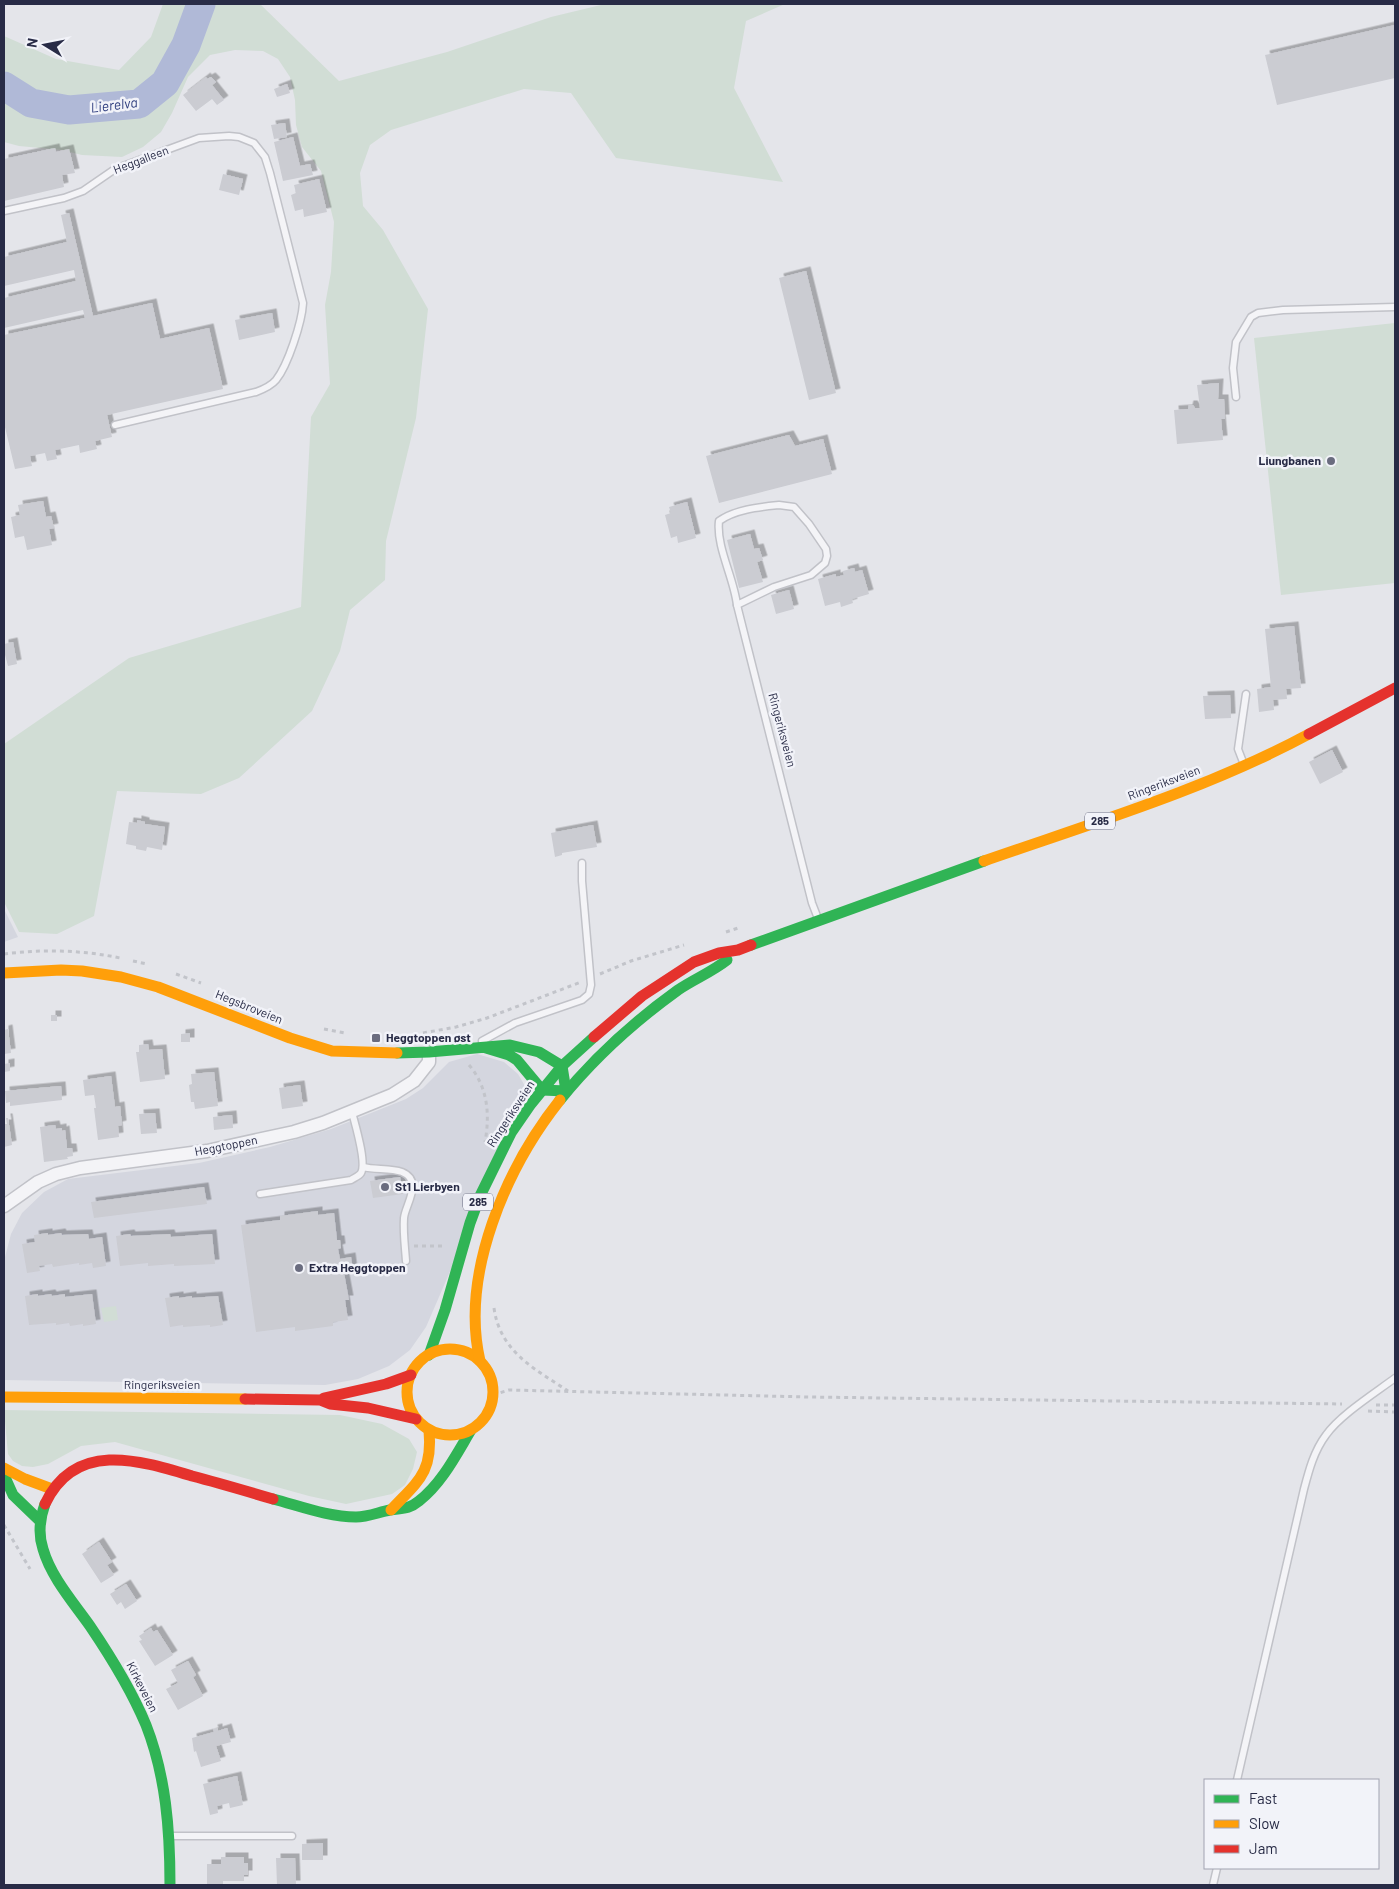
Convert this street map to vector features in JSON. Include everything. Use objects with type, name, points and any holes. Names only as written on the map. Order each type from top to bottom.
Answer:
[{"type":"main road","name":"Ringeriksveien","points":[[429,1355],[445,1310],[462,1247],[480,1196],[511,1133],[562,1066],[606,1025],[642,996],[694,962],[719,953],[738,950],[819,919],[1149,803],[1245,765],[1300,739],[1395,688]]},
{"type":"main road","name":"Ringeriksveien","points":[[480,1361],[474,1336],[473,1313],[476,1282],[491,1223],[502,1193],[523,1152],[548,1113],[596,1060],[653,1010],[704,974],[723,964],[738,950]]},
{"type":"main road","name":"Hegsbroveien","points":[[4,974],[61,970],[114,976],[158,987],[290,1038],[332,1051],[365,1053],[429,1052],[510,1045],[539,1052],[562,1066]]},
{"type":"main road","name":"Hegsbroveien","points":[[486,1048],[512,1058],[524,1067],[542,1090]]},
{"type":"main road","points":[[542,1090],[566,1091],[562,1066]]},
{"type":"main road","points":[[429,1355],[444,1350],[455,1350],[471,1354],[480,1361]]},
{"type":"main road","name":"285","points":[[429,1355],[416,1365],[407,1389],[408,1400],[416,1419],[429,1430],[439,1434],[461,1434],[471,1430]]},
{"type":"main road","name":"285","points":[[480,1361],[493,1384],[493,1395]]},
{"type":"main road","name":"Ringeriksveien","points":[[320,1400],[328,1396],[386,1384],[411,1375]]},
{"type":"main road","points":[[471,1430],[487,1416],[492,1406],[493,1395]]},
{"type":"main road","name":"Ringeriksveien","points":[[4,1397],[320,1400],[330,1404],[368,1408],[416,1419]]},
{"type":"main road","points":[[391,1510],[420,1480],[426,1471],[430,1459],[431,1443],[429,1430]]},
{"type":"main road","name":"Kirkeveien","points":[[170,1885],[170,1836],[167,1806],[160,1771],[147,1727],[122,1676],[49,1565],[42,1546],[40,1521],[52,1489],[62,1478],[79,1466],[96,1460],[115,1458],[159,1466],[337,1516],[365,1517],[391,1510],[403,1510],[418,1502],[434,1488],[471,1430]]},
{"type":"main road","points":[[4,1468],[25,1479],[52,1489]]},
{"type":"main road","points":[[4,1475],[13,1503],[40,1521]]},
{"type":"street","name":"Heggtoppen","points":[[4,1206],[38,1182],[56,1174],[80,1168],[207,1152],[294,1132],[352,1112],[378,1102],[408,1086],[429,1062],[429,1052]]},
{"type":"lane","name":"Heggalleen","points":[[4,211],[74,195],[115,169],[199,138],[239,136],[254,143],[265,157],[303,303],[303,314],[298,330],[281,372],[267,388],[256,392],[115,426]]},
{"type":"lane","points":[[1236,398],[1233,368],[1236,342],[1251,317],[1258,313],[1283,310],[1395,307]]},
{"type":"lane","name":"Ringeriksveien","points":[[737,604],[774,587],[811,575],[825,563],[827,556],[823,543],[794,507],[779,505],[764,507],[726,516],[719,521],[720,536],[735,590],[737,604],[750,662],[812,903],[819,919]]},
{"type":"lane","points":[[1245,765],[1238,749],[1246,694]]},
{"type":"lane","points":[[473,1047],[516,1024],[582,1000],[589,994],[591,985],[582,863]]},
{"type":"lane","points":[[260,1194],[351,1180],[360,1174],[363,1167],[352,1112]]},
{"type":"lane","points":[[363,1167],[403,1173],[408,1177],[412,1185],[413,1196],[404,1216],[406,1261]]},
{"type":"lane","points":[[1237,1779],[1304,1489],[1313,1458],[1326,1434],[1352,1410],[1395,1378]]},
{"type":"lane","points":[[170,1836],[244,1834],[292,1836]]},
{"type":"lane","points":[[1213,1885],[1217,1869]]},
{"type":"path","points":[[718,935],[746,925]]},
{"type":"path","points":[[430,1033],[487,1018],[631,961],[692,943]]},
{"type":"path","points":[[464,1061],[479,1079],[487,1104],[488,1123],[482,1151]]},
{"type":"path","points":[[405,1246],[443,1246],[449,1241],[462,1247]]},
{"type":"path","points":[[493,1300],[495,1315],[509,1347],[520,1358],[569,1392]]},
{"type":"path","points":[[493,1395],[509,1390],[1334,1404]]},
{"type":"path","points":[[4,1525],[34,1574]]},
{"type":"shaded area","points":[[163,4],[260,4],[339,81],[447,52],[551,17],[605,4],[785,4],[746,21],[734,88],[783,182],[616,158],[571,93],[524,89],[391,130],[370,145],[360,173],[363,206],[383,230],[428,309],[416,418],[386,541],[385,580],[350,610],[340,651],[312,711],[239,778],[201,794],[117,791],[94,916],[57,934],[19,932],[4,902],[4,744],[129,658],[301,607],[311,417],[330,384],[325,305],[331,272],[334,222],[321,171],[302,147],[296,125],[295,100],[290,77],[278,59],[263,51],[235,50],[210,55],[188,77],[172,113],[161,132],[143,147],[122,157],[82,155],[62,150],[19,146],[4,142],[4,36],[56,59],[119,70],[151,37]]},
{"type":"shaded area","name":"Liungbanen","points":[[1395,323],[1395,583],[1281,595],[1254,338]]},
{"type":"shaded area","points":[[4,909],[18,937],[4,942]]},
{"type":"shaded area","points":[[477,1054],[504,1062],[518,1074],[525,1086],[522,1105],[426,1327],[410,1350],[389,1366],[358,1379],[325,1385],[4,1380],[4,1261],[11,1234],[22,1213],[44,1192],[68,1179],[199,1163],[270,1147],[331,1129],[406,1099],[423,1088],[449,1062]]},
{"type":"shaded area","points":[[116,1306],[118,1320],[104,1322],[101,1308]]},
{"type":"shaded area","points":[[4,1410],[340,1415],[382,1424],[409,1439],[417,1452],[413,1469],[405,1485],[392,1494],[346,1504],[309,1496],[115,1442],[81,1446],[48,1464],[33,1467],[22,1466],[13,1461],[8,1454]]},
{"type":"building","points":[[1395,25],[1395,78],[1277,105],[1265,55]]},
{"type":"building","points":[[206,77],[207,79],[211,77],[216,82],[212,85],[224,100],[217,105],[212,99],[196,111],[183,95]]},
{"type":"building","points":[[287,84],[290,93],[277,97],[274,89]]},
{"type":"building","points":[[285,123],[287,137],[274,139],[271,125]]},
{"type":"building","points":[[293,137],[300,166],[310,164],[313,175],[283,181],[274,142]]},
{"type":"building","points":[[55,148],[56,152],[69,149],[75,173],[62,175],[64,187],[4,201],[4,159]]},
{"type":"building","points":[[223,174],[243,179],[239,195],[219,190]]},
{"type":"building","points":[[319,179],[327,212],[304,217],[303,209],[295,211],[291,195],[296,193],[294,185]]},
{"type":"building","points":[[69,213],[93,316],[152,303],[160,339],[209,328],[223,389],[107,415],[112,437],[95,441],[97,449],[80,453],[79,445],[55,450],[57,459],[47,461],[45,453],[30,456],[32,466],[15,469],[4,423],[4,335],[85,318],[83,310],[4,328],[4,298],[76,281],[74,270],[4,286],[4,257],[67,242],[61,215]]},
{"type":"building","points":[[806,271],[836,393],[809,400],[779,278]]},
{"type":"building","points":[[272,313],[275,332],[239,340],[235,320]]},
{"type":"building","points":[[1219,383],[1218,399],[1224,399],[1225,419],[1221,419],[1223,440],[1177,444],[1174,410],[1188,409],[1189,405],[1200,408],[1197,385]]},
{"type":"building","points":[[789,435],[795,446],[823,439],[832,474],[719,503],[706,456]]},
{"type":"building","points":[[43,501],[46,517],[51,516],[54,528],[49,529],[52,545],[27,550],[24,536],[15,538],[11,517],[20,515],[18,505]]},
{"type":"building","points":[[687,502],[696,538],[678,543],[677,536],[671,538],[665,515],[671,513],[669,507]]},
{"type":"building","points":[[750,534],[754,549],[759,548],[763,560],[757,562],[763,582],[739,588],[727,540]]},
{"type":"building","points":[[854,568],[855,572],[862,570],[869,594],[852,599],[853,603],[841,607],[840,602],[825,606],[818,579],[836,574],[836,577],[844,575],[843,571]]},
{"type":"building","points":[[789,590],[794,609],[776,614],[771,595]]},
{"type":"building","points":[[1294,626],[1301,688],[1286,689],[1287,699],[1273,700],[1274,710],[1259,712],[1257,689],[1271,687],[1265,629]]},
{"type":"building","points":[[13,642],[17,664],[8,666],[4,644]]},
{"type":"building","points":[[1230,695],[1231,718],[1205,719],[1203,696]]},
{"type":"building","points":[[1332,750],[1343,772],[1320,784],[1309,762]]},
{"type":"building","points":[[137,820],[145,822],[145,824],[165,827],[162,850],[147,847],[146,851],[126,844],[129,822],[137,823]]},
{"type":"building","points":[[593,825],[597,847],[562,853],[562,855],[555,857],[551,833]]},
{"type":"building","points":[[51,1015],[57,1015],[57,1021],[51,1021]]},
{"type":"building","points":[[8,1029],[11,1053],[4,1054],[4,1030]]},
{"type":"building","points":[[190,1033],[190,1042],[181,1042],[181,1034]]},
{"type":"building","points":[[148,1044],[149,1050],[162,1049],[165,1079],[140,1082],[136,1052],[139,1052],[139,1045]]},
{"type":"building","points":[[10,1063],[10,1071],[4,1072],[4,1064]]},
{"type":"building","points":[[214,1072],[218,1106],[195,1109],[194,1102],[191,1102],[189,1085],[192,1084],[191,1074]]},
{"type":"building","points":[[111,1076],[115,1107],[120,1106],[122,1125],[118,1126],[119,1137],[98,1140],[94,1095],[85,1096],[83,1080]]},
{"type":"building","points":[[300,1085],[303,1106],[282,1109],[279,1088]]},
{"type":"building","points":[[61,1086],[62,1100],[10,1106],[10,1102],[6,1103],[5,1091]]},
{"type":"building","points":[[155,1113],[157,1133],[141,1134],[139,1114]]},
{"type":"building","points":[[232,1115],[233,1128],[214,1130],[213,1117]]},
{"type":"building","points":[[6,1118],[8,1118],[12,1145],[4,1147],[4,1124],[7,1124]]},
{"type":"building","points":[[55,1125],[56,1129],[62,1128],[62,1131],[65,1130],[67,1148],[72,1148],[73,1156],[67,1157],[68,1159],[44,1162],[40,1127]]},
{"type":"building","points":[[400,1177],[403,1194],[373,1198],[370,1181]]},
{"type":"building","points":[[204,1187],[207,1204],[94,1218],[91,1202]]},
{"type":"building","points":[[318,1211],[318,1215],[334,1213],[337,1240],[340,1240],[341,1248],[338,1249],[340,1259],[351,1257],[353,1272],[344,1273],[349,1300],[345,1300],[348,1320],[333,1322],[333,1326],[295,1331],[295,1327],[256,1332],[241,1225],[280,1220],[280,1216]]},
{"type":"building","points":[[48,1233],[48,1235],[61,1233],[62,1235],[88,1234],[89,1239],[102,1237],[106,1266],[93,1268],[92,1263],[79,1265],[79,1263],[53,1267],[52,1264],[39,1266],[40,1271],[27,1273],[22,1244],[35,1242],[34,1235]]},
{"type":"building","points":[[130,1234],[131,1236],[170,1234],[171,1237],[212,1234],[215,1264],[148,1266],[148,1263],[120,1266],[116,1236]]},
{"type":"building","points":[[38,1294],[38,1296],[51,1294],[52,1296],[65,1294],[65,1297],[92,1294],[96,1324],[83,1326],[83,1324],[70,1326],[69,1323],[29,1325],[25,1296]]},
{"type":"building","points":[[179,1296],[179,1298],[192,1296],[192,1298],[218,1296],[223,1325],[183,1327],[183,1325],[170,1327],[165,1298]]},
{"type":"building","points":[[99,1542],[112,1562],[107,1565],[114,1575],[101,1583],[82,1554]]},
{"type":"building","points":[[126,1584],[137,1601],[125,1609],[121,1602],[117,1605],[110,1594]]},
{"type":"building","points":[[151,1628],[153,1632],[157,1630],[173,1655],[155,1666],[139,1641],[142,1640],[139,1636]]},
{"type":"building","points":[[188,1661],[196,1675],[193,1677],[203,1696],[178,1710],[166,1689],[178,1683],[171,1670]]},
{"type":"building","points":[[218,1728],[218,1731],[227,1728],[231,1742],[216,1746],[221,1761],[201,1767],[196,1751],[194,1752],[192,1738],[214,1732],[213,1729]]},
{"type":"building","points":[[237,1776],[243,1805],[230,1808],[229,1803],[217,1806],[218,1813],[210,1815],[203,1784]]},
{"type":"building","points":[[323,1843],[323,1860],[302,1860],[302,1844]]},
{"type":"building","points":[[221,1857],[244,1857],[244,1863],[248,1863],[248,1875],[244,1875],[244,1881],[223,1881],[223,1885],[207,1885],[207,1864],[221,1864]]},
{"type":"building","points":[[276,1858],[295,1858],[296,1885],[277,1885]]},
{"type":"waterway","name":"Lierelva","points":[[4,86],[31,103],[69,110],[139,104],[165,83],[186,45],[201,4]]},
{"type":"traffic: fast","points":[[751,945],[984,861]]},
{"type":"traffic: fast","points":[[560,1100],[600,1055],[646,1014],[678,990],[727,960]]},
{"type":"traffic: fast","points":[[429,1355],[445,1310],[470,1223],[480,1196],[511,1133],[531,1104],[562,1066],[594,1037]]},
{"type":"traffic: fast","points":[[397,1053],[510,1045],[539,1052],[562,1066],[566,1091],[542,1090],[517,1060],[509,1055],[486,1048]]},
{"type":"traffic: fast","points":[[273,1499],[346,1517],[365,1516],[408,1507],[419,1501],[435,1486],[471,1430]]},
{"type":"traffic: fast","points":[[4,1475],[13,1495],[40,1521]]},
{"type":"traffic: fast","points":[[45,1504],[41,1520],[41,1543],[51,1569],[106,1649],[134,1699],[153,1744],[166,1804],[170,1885]]},
{"type":"traffic: slow","points":[[984,861],[1108,819],[1231,772],[1309,734]]},
{"type":"traffic: slow","points":[[4,973],[61,970],[121,977],[158,987],[290,1038],[332,1051],[397,1053]]},
{"type":"traffic: slow","points":[[480,1361],[475,1328],[476,1293],[482,1258],[492,1223],[522,1157],[540,1127],[560,1100]]},
{"type":"traffic: slow","points":[[450,1349],[466,1352],[474,1356],[486,1368],[490,1376],[493,1392],[490,1408],[486,1416],[474,1428],[466,1432],[450,1435],[434,1432],[426,1428],[414,1416],[410,1408],[407,1392],[410,1376],[414,1368],[426,1356],[434,1352],[450,1349]]},
{"type":"traffic: slow","points":[[4,1397],[245,1399]]},
{"type":"traffic: slow","points":[[391,1510],[416,1483],[426,1467],[430,1445],[429,1430]]},
{"type":"traffic: slow","points":[[4,1468],[25,1479],[52,1489]]},
{"type":"traffic: jam","points":[[1309,734],[1395,688]]},
{"type":"traffic: jam","points":[[594,1037],[642,996],[694,962],[751,945]]},
{"type":"traffic: jam","points":[[324,1398],[386,1384],[411,1375]]},
{"type":"traffic: jam","points":[[245,1399],[320,1400],[330,1404],[368,1408],[416,1419]]},
{"type":"traffic: jam","points":[[45,1504],[58,1484],[73,1470],[91,1463],[110,1460],[151,1465],[273,1499]]},
{"type":"place","name":"Liungbanen","points":[[1331,461]]},
{"type":"place","name":"Heggtoppen øst","points":[[376,1038]]},
{"type":"place","name":"St1 Lierbyen","points":[[385,1187]]},
{"type":"place","name":"Extra Heggtoppen","points":[[299,1268]]}]
